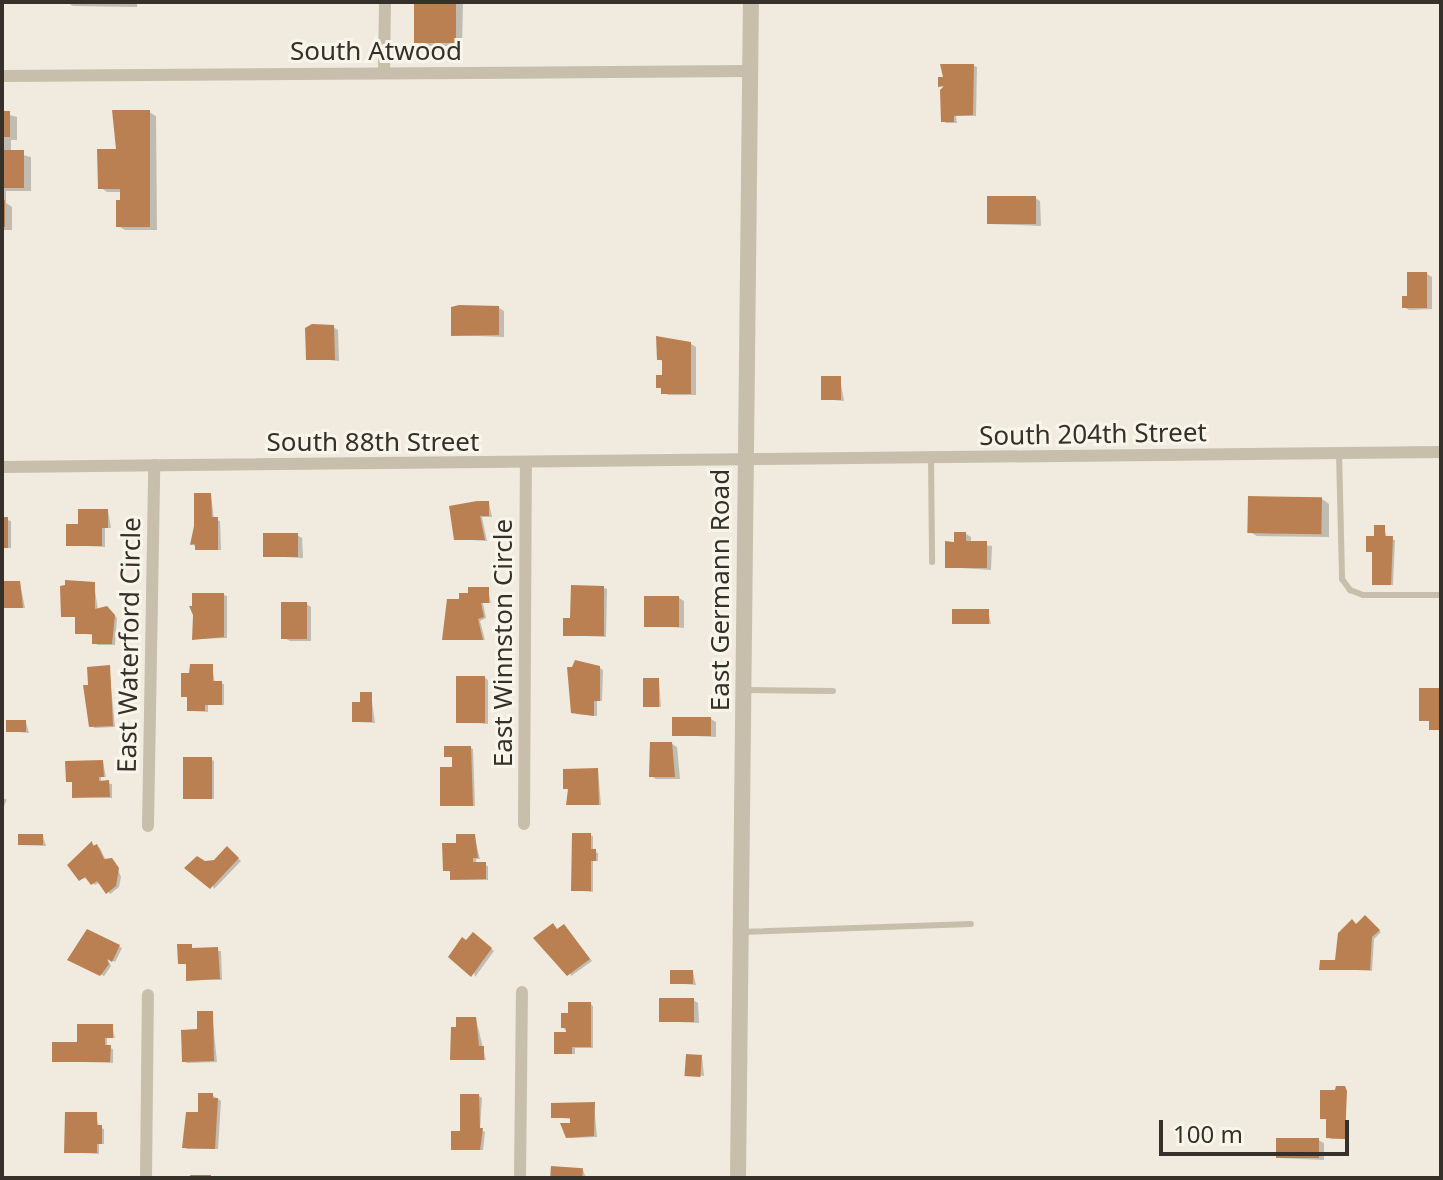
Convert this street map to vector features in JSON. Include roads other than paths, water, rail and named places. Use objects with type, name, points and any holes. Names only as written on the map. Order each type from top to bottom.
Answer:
[{"type":"street","points":[[384,73],[385,2]]},
{"type":"street","name":"East Germann Road","points":[[738,1178],[751,2]]},
{"type":"street","name":"South Atwood","points":[[2,76],[750,71]]},
{"type":"street","name":"South 204th Street","points":[[745,460],[1441,452]]},
{"type":"street","name":"South 88th Street","points":[[2,467],[745,460]]},
{"type":"street","name":"East Winnston Circle","points":[[524,824],[526,462]]},
{"type":"street","name":"East Waterford Circle","points":[[148,826],[154,465]]},
{"type":"street","points":[[520,1178],[522,992]]},
{"type":"street","points":[[146,1178],[148,995]]},
{"type":"lane","points":[[1339,453],[1342,579],[1350,590],[1363,595],[1441,595]]},
{"type":"lane","points":[[931,458],[932,562]]},
{"type":"lane","points":[[743,689],[833,691]]},
{"type":"lane","points":[[741,932],[971,924]]}]
